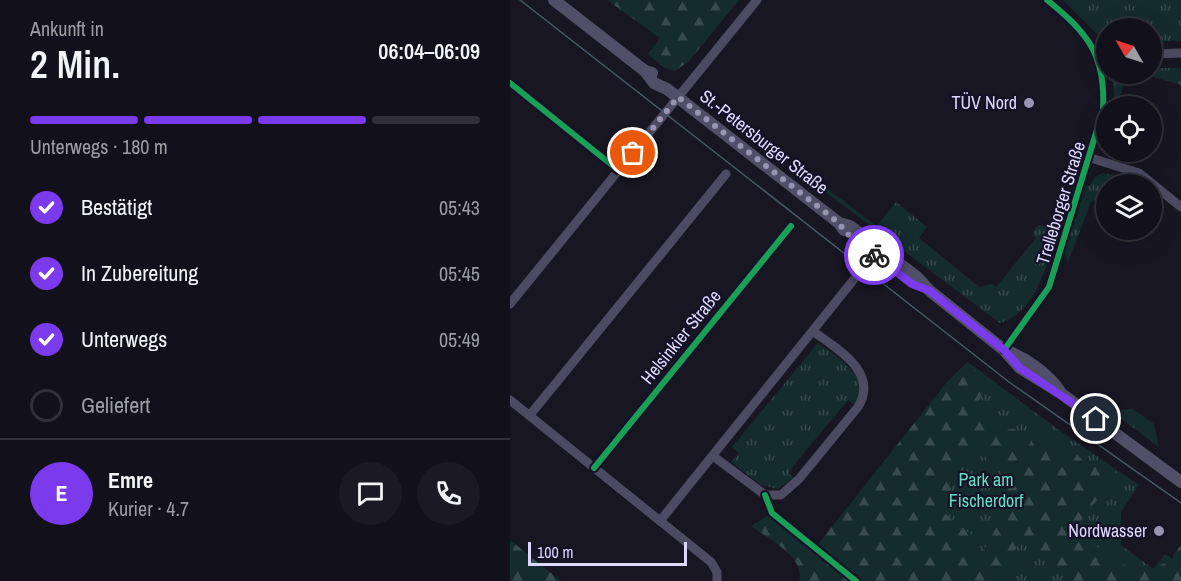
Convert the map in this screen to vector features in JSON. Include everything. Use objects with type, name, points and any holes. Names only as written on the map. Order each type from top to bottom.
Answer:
[{"type":"main road","name":"St.-Petersburger Straße","points":[[554,0],[645,71],[652,73],[667,89],[839,223],[845,232],[876,251],[912,284],[930,291],[1004,350],[1027,361],[1053,381],[1062,394],[1181,482]]},
{"type":"street","points":[[510,304],[757,0]]},
{"type":"street","name":"Trelleborger Straße","points":[[1047,0],[1077,26],[1096,49]]},
{"type":"street","points":[[1162,54],[1181,53]]},
{"type":"street","name":"Trelleborger Straße","points":[[1004,350],[1049,287],[1091,158],[1103,110],[1104,84]]},
{"type":"street","name":"Trelleborger Straße","points":[[1091,158],[1139,173],[1181,207]]},
{"type":"street","points":[[530,415],[726,174]]},
{"type":"street","name":"Helsinkier Straße","points":[[594,468],[791,226]]},
{"type":"street","points":[[660,521],[814,332],[876,251]]},
{"type":"street","points":[[713,456],[765,495],[781,495],[799,479],[858,407],[865,394],[866,385],[862,373],[814,332]]},
{"type":"street","points":[[510,400],[711,562],[717,572],[717,581]]},
{"type":"green space","points":[[607,0],[739,0],[689,61],[675,71],[663,67],[648,54],[660,38]]},
{"type":"green space","points":[[1063,0],[1181,0],[1181,41],[1162,41],[1162,18],[1096,18],[1096,33]]},
{"type":"green space","points":[[1162,68],[1181,68],[1181,85],[1162,80]]},
{"type":"green space","points":[[1113,84],[1124,84],[1120,96],[1114,96]]},
{"type":"green space","points":[[1096,176],[1096,200],[1091,202],[1068,262],[1065,253],[1086,185],[1089,186]]},
{"type":"green space","points":[[826,188],[877,226],[896,202],[927,227],[919,238],[979,287],[992,284],[996,287],[1036,238],[1032,235],[1037,225],[1054,227],[1056,231],[1044,272],[1031,298],[1023,309],[1000,323],[824,191]]},
{"type":"green space","points":[[818,343],[850,369],[859,385],[859,394],[854,404],[848,400],[793,466],[789,473],[794,478],[778,489],[761,485],[731,462],[739,453],[732,447]]},
{"type":"green space","name":"Park am Fischerdorf","points":[[967,362],[987,382],[975,410],[1000,430],[1015,429],[1025,453],[1036,432],[1056,448],[1075,453],[1091,468],[1105,464],[1117,474],[1073,531],[1138,574],[1173,560],[1173,555],[1181,545],[1181,581],[1070,581],[1023,543],[1017,546],[1003,581],[799,581],[800,572],[791,556],[751,526],[772,513],[815,548],[947,382]],"holes":[[[976,448],[1004,475],[1007,509],[977,562],[972,535],[939,509]]]},
{"type":"green space","name":"Park am Fischerdorf","points":[[968,362],[1056,428],[1139,485],[1121,512],[1121,545],[1153,569],[1165,554],[1173,559],[1181,545],[1181,581],[799,581],[823,555]]},
{"type":"green space","points":[[1133,409],[1154,424],[1159,447],[1111,411]]},
{"type":"green space","points":[[510,540],[561,581],[510,581]]},
{"type":"tram line","points":[[520,0],[1009,382],[1181,503]]},
{"type":"cycle path","points":[[1004,350],[1049,287],[1103,110],[1101,74],[1092,47],[1073,23],[1047,0]]},
{"type":"cycle path","points":[[510,83],[618,170]]},
{"type":"cycle path","points":[[594,468],[791,226]]},
{"type":"cycle path","points":[[765,495],[772,513],[856,581]]},
{"type":"way so far","points":[[633,153],[678,97],[839,223],[845,232],[874,255]]},
{"type":"place","name":"TÜV Nord","points":[[1029,103]]},
{"type":"place","name":"Nordwasser","points":[[1159,531]]},
{"type":"route","points":[[874,255],[912,284],[930,291],[1004,350],[1016,365],[1096,419]]}]
